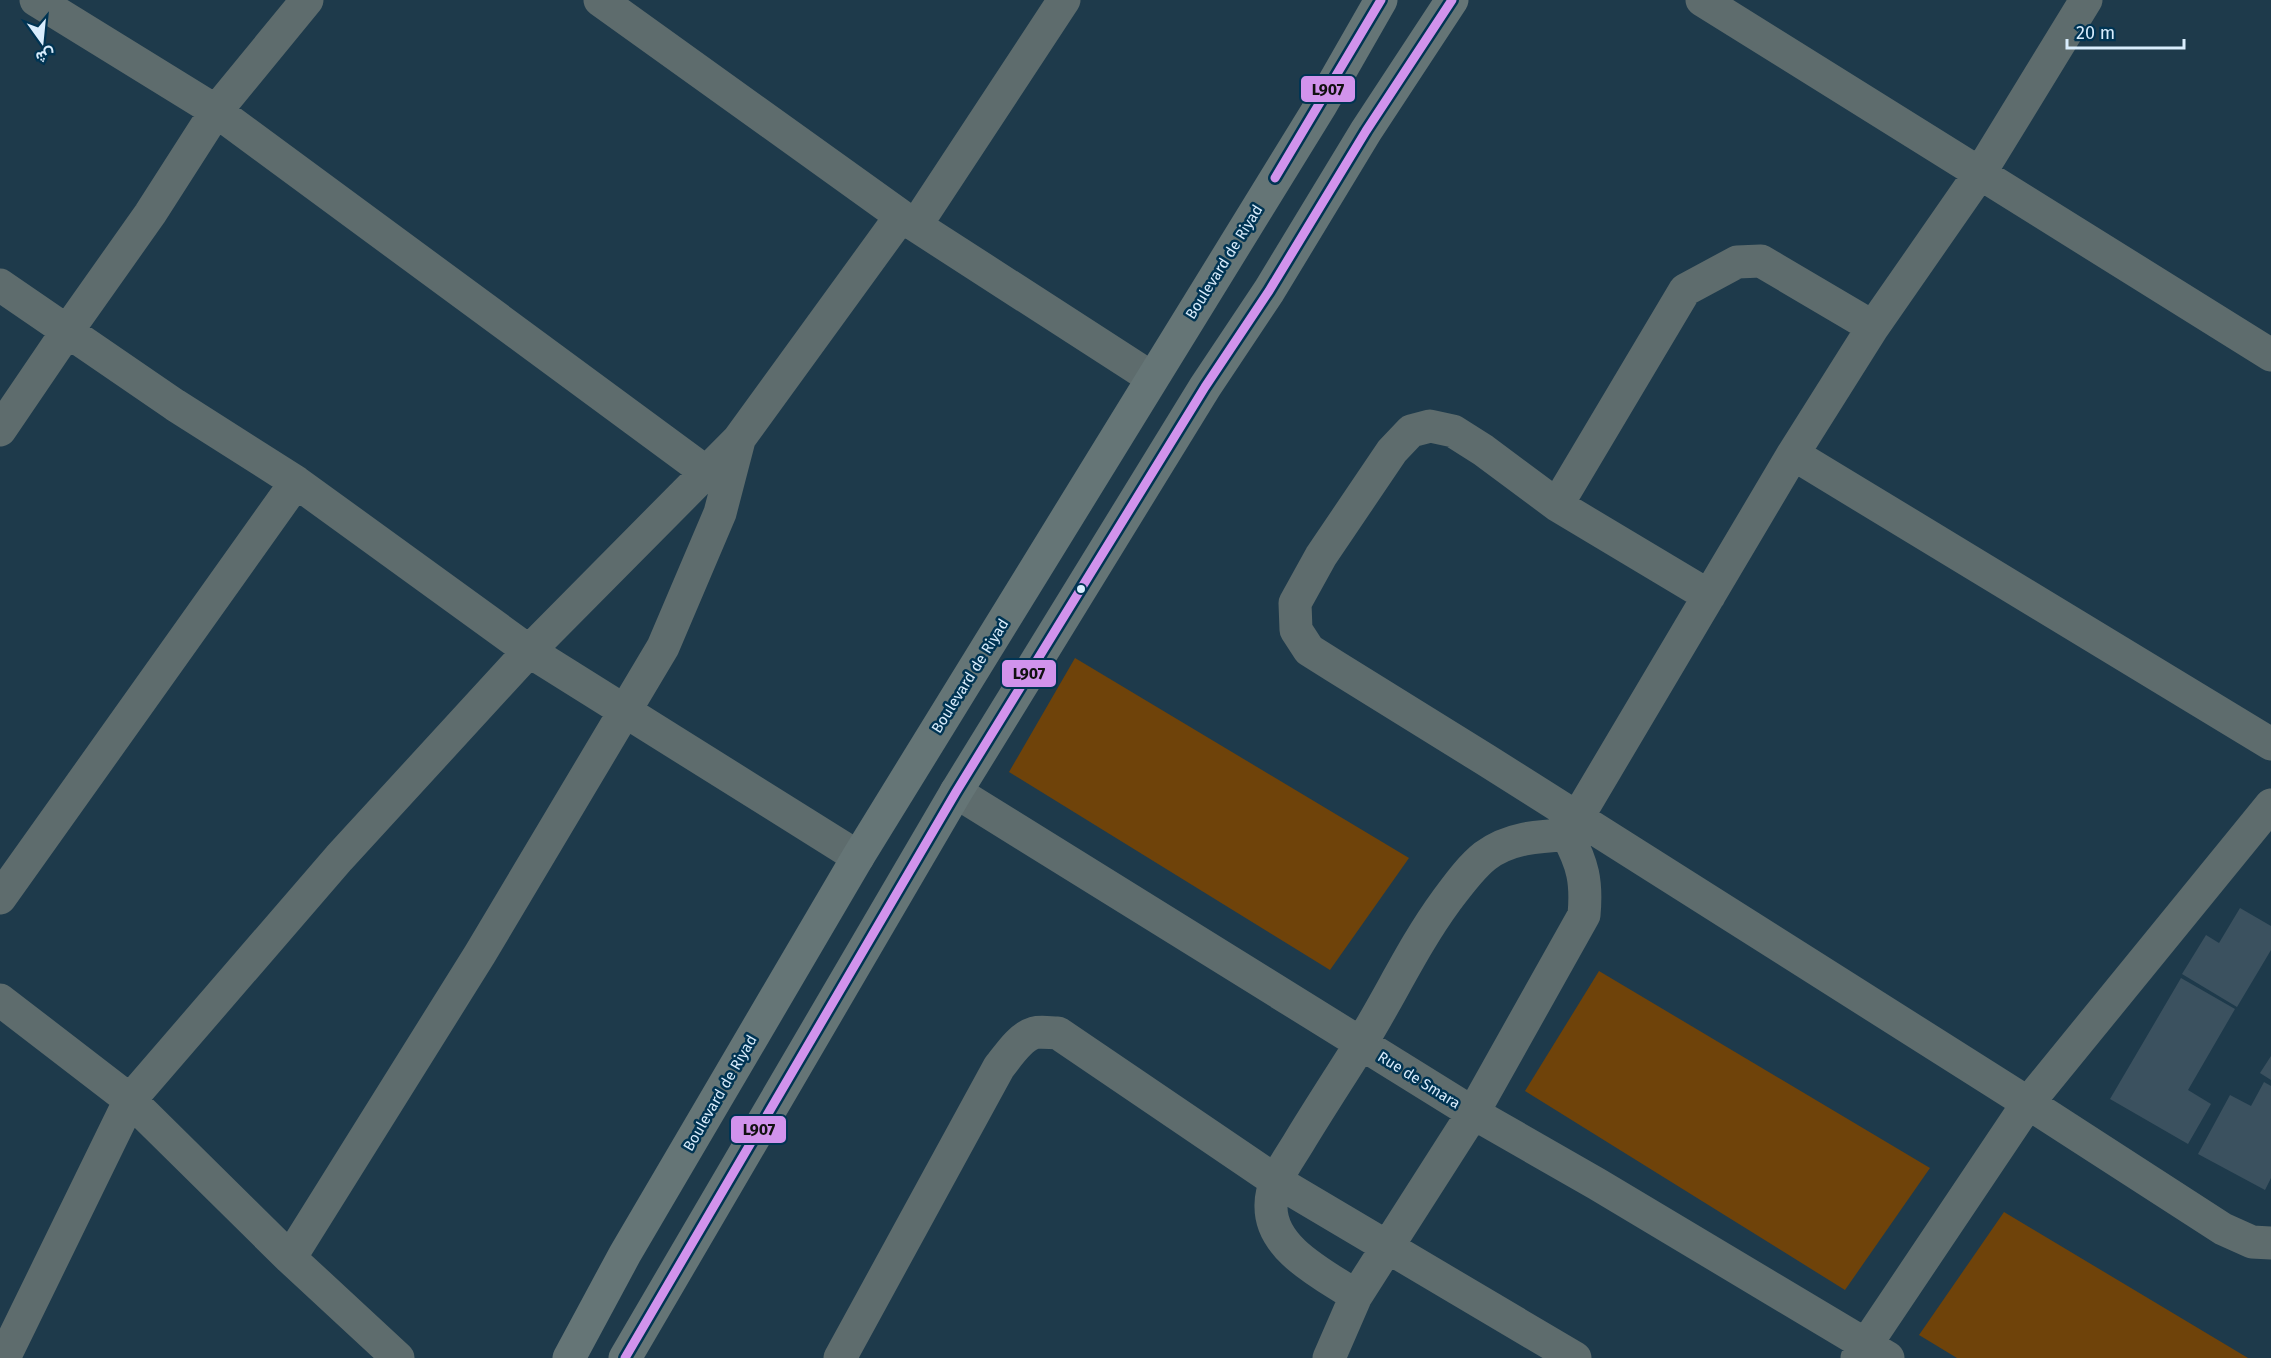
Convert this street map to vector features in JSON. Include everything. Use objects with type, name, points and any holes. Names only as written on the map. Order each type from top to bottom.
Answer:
[{"type":"main road","name":"Boulevard de Riyad","points":[[569,1358],[625,1254],[858,857],[1321,105],[1381,0]]},
{"type":"main road","points":[[625,1358],[956,792],[1205,387],[1269,291],[1366,131],[1452,0]]},
{"type":"street","points":[[36,0],[216,111],[706,472]]},
{"type":"street","points":[[0,430],[150,214],[216,111],[307,0]]},
{"type":"street","points":[[600,0],[909,221],[1152,378]]},
{"type":"street","points":[[4,1358],[130,1100],[339,858],[529,651],[739,439],[909,221],[1065,0]]},
{"type":"street","points":[[1702,0],[2271,355]]},
{"type":"street","points":[[1329,1358],[1356,1296],[1473,1113],[1584,915],[1586,891],[1584,874],[1572,826],[1793,454],[1873,327],[1980,173],[2072,5]]},
{"type":"street","points":[[1557,505],[1685,290],[1737,262],[1761,261],[1873,327]]},
{"type":"street","points":[[0,285],[175,405],[296,482],[529,651],[858,857]]},
{"type":"street","points":[[1709,596],[1557,505],[1454,431],[1430,426],[1411,431],[1386,461],[1303,586],[1295,603],[1296,630],[1309,650],[1572,826],[2028,1103],[2223,1229],[2252,1242],[2271,1243]]},
{"type":"street","points":[[290,1258],[480,954],[663,647],[720,513],[739,439]]},
{"type":"street","points":[[1793,454],[2271,744]]},
{"type":"street","points":[[0,898],[296,482]]},
{"type":"street","name":"Rue de Smara","points":[[956,792],[1473,1113],[1598,1184],[1870,1353]]},
{"type":"street","points":[[1870,1353],[2028,1103],[2271,805]]},
{"type":"street","points":[[1356,1296],[1314,1269],[1292,1251],[1278,1233],[1270,1208],[1276,1181],[1329,1092],[1361,1044],[1425,930],[1463,878],[1485,856],[1512,842],[1572,826]]},
{"type":"street","points":[[0,1000],[130,1100],[290,1258],[398,1358]]},
{"type":"street","points":[[840,1358],[999,1067],[1013,1050],[1033,1033],[1058,1033],[1276,1181],[1575,1358]]},
{"type":"shaded area","points":[[1075,658],[1409,858],[1330,970],[1009,772]]},
{"type":"shaded area","points":[[1599,971],[1930,1168],[1845,1290],[1525,1091]]},
{"type":"shaded area","points":[[2004,1212],[2248,1358],[1957,1358],[1919,1335]]},
{"type":"building","points":[[2240,908],[2271,926],[2271,950],[2237,1007],[2182,974],[2206,935],[2219,943]]},
{"type":"building","points":[[2181,978],[2235,1009],[2188,1090],[2211,1104],[2188,1144],[2110,1099]]},
{"type":"building","points":[[2271,1056],[2271,1080],[2260,1073]]},
{"type":"building","points":[[2264,1082],[2271,1086],[2271,1178],[2265,1190],[2198,1154],[2230,1095],[2251,1106]]},
{"type":"transit line","name":"L907","points":[[1275,178],[1381,0]]},
{"type":"transit line","name":"L907","points":[[625,1358],[956,792],[1205,387],[1269,291],[1366,131],[1452,0]]}]
